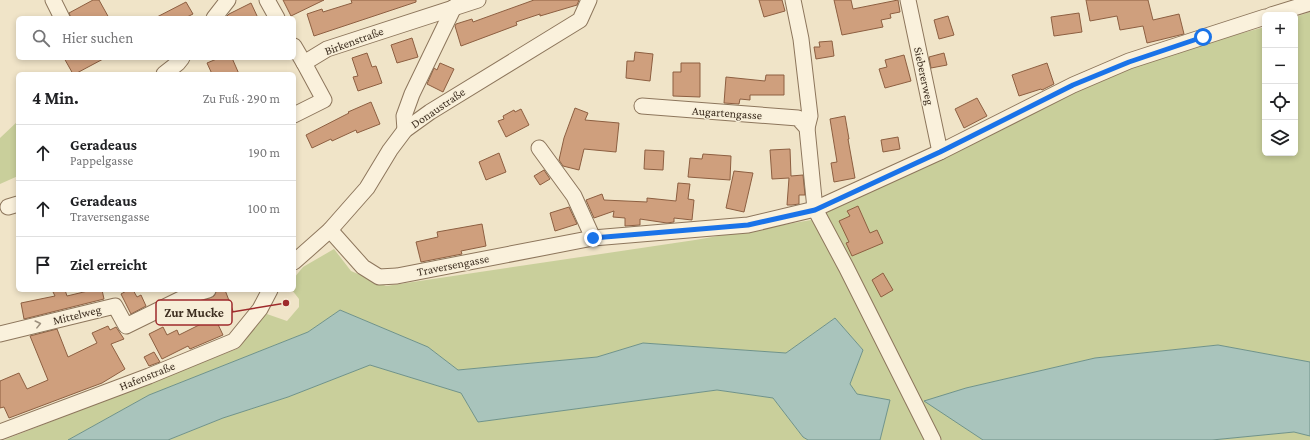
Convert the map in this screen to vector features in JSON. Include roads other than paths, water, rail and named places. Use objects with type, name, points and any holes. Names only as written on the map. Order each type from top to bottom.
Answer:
[{"type":"street","points":[[53,0],[61,16]]},
{"type":"street","points":[[216,16],[228,0]]},
{"type":"street","points":[[267,0],[276,16]]},
{"type":"street","name":"Birkenstraße","points":[[304,63],[327,48],[478,0]]},
{"type":"street","name":"Donaustraße","points":[[296,260],[330,230],[367,188],[390,150],[405,130],[430,112],[580,20],[589,0]]},
{"type":"street","points":[[793,0],[801,39],[810,116],[807,128],[815,210],[846,267],[933,440]]},
{"type":"street","name":"Siebererweg","points":[[908,0],[940,152]]},
{"type":"street","points":[[1281,12],[1310,3]]},
{"type":"street","points":[[405,130],[404,116],[412,94],[454,7]]},
{"type":"street","name":"Traversengasse","points":[[330,230],[363,267],[379,277],[397,276],[593,238],[748,225],[815,210],[940,152],[1073,85],[1129,62],[1262,18]]},
{"type":"street","points":[[296,49],[324,100],[296,114]]},
{"type":"street","points":[[167,72],[180,60]]},
{"type":"street","name":"Augartengasse","points":[[642,106],[798,118],[807,128]]},
{"type":"street","points":[[539,148],[574,196],[593,238]]},
{"type":"street","name":"Mittelweg","points":[[0,334],[115,306],[126,326],[187,296],[201,292]]},
{"type":"street","name":"Hafenstraße","points":[[0,432],[148,376],[234,340],[260,309],[269,292]]},
{"type":"water","points":[[340,310],[428,347],[458,370],[597,357],[643,343],[786,353],[835,318],[863,350],[850,384],[857,394],[890,400],[880,440],[808,440],[803,437],[773,398],[717,390],[478,422],[461,393],[370,365],[288,397],[223,418],[168,440],[68,440],[149,395],[308,332]]},
{"type":"water","points":[[1218,345],[1310,362],[1310,436],[1294,432],[1212,440],[983,440],[924,401],[966,388],[1095,358]]},
{"type":"place","name":"Zur Mucke","points":[[286,303]]}]
